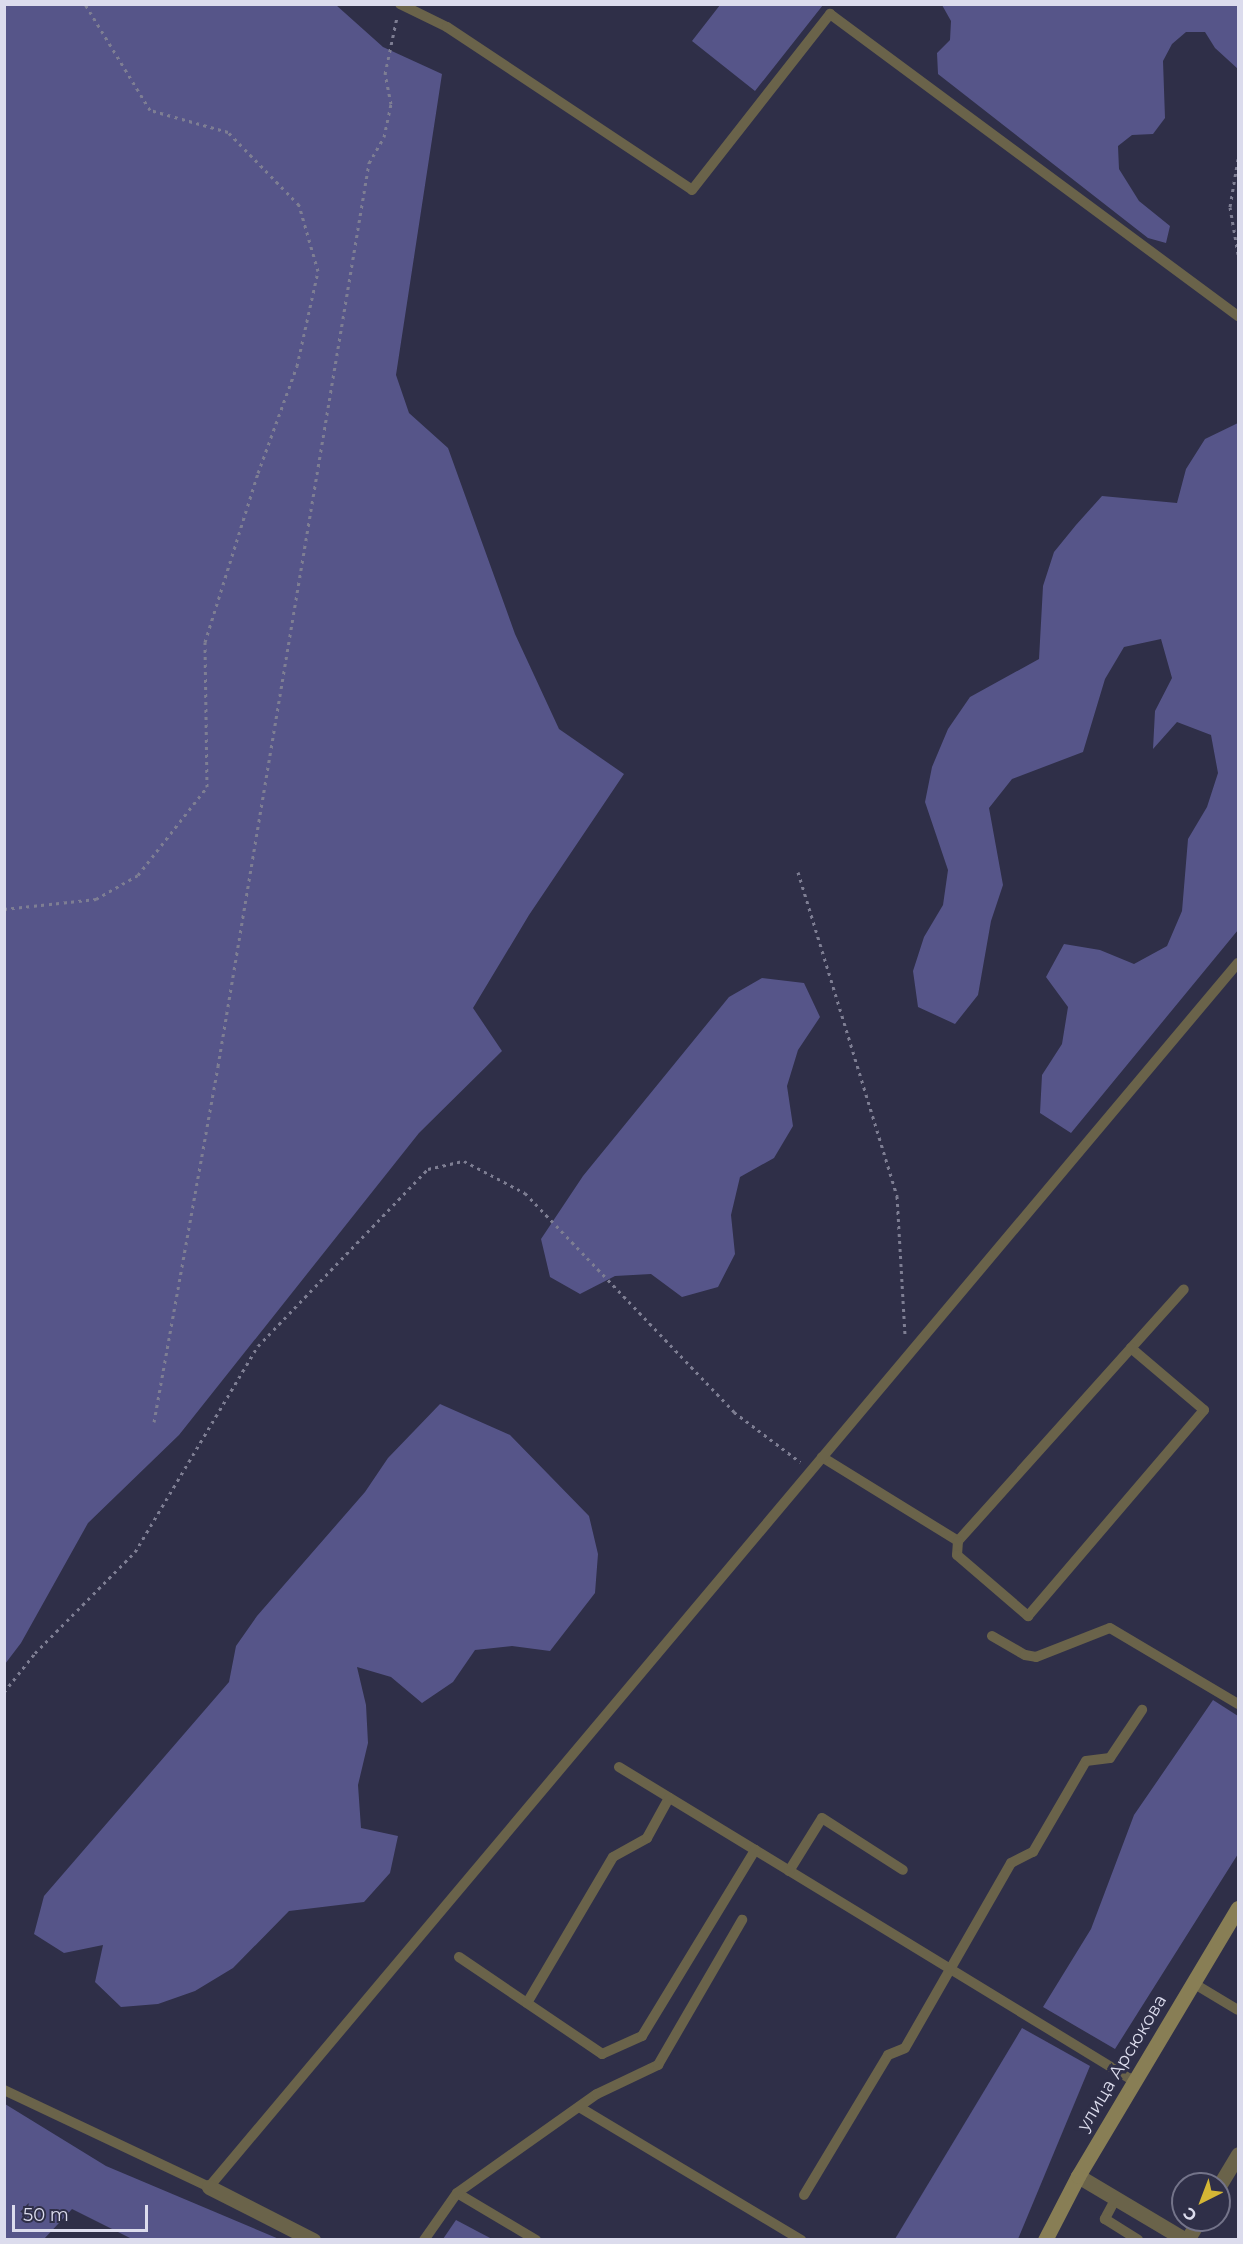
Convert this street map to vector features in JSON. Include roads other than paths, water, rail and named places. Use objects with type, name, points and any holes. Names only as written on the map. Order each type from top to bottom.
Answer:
[{"type":"street","name":"улица Арсюкова","points":[[1044,2240],[1078,2175],[1238,1912]]},
{"type":"street","points":[[1228,2172],[1237,2159]]},
{"type":"street","points":[[1078,2175],[1187,2240]]},
{"type":"street","points":[[209,2187],[313,2240]]},
{"type":"lane","points":[[400,4],[447,27],[692,190],[833,9],[1239,316]]},
{"type":"lane","points":[[4,2090],[209,2187],[1239,963]]},
{"type":"lane","points":[[1131,1348],[1204,1410],[1028,1616],[957,1555],[958,1540],[1184,1289]]},
{"type":"lane","points":[[822,1457],[958,1540]]},
{"type":"lane","points":[[992,1636],[1025,1655],[1036,1657],[1110,1629],[1239,1704]]},
{"type":"lane","points":[[804,2195],[888,2055],[905,2048],[1011,1863],[1033,1852],[1086,1761],[1110,1758],[1142,1710]]},
{"type":"lane","points":[[619,1767],[1134,2081]]},
{"type":"lane","points":[[527,2003],[613,1857],[647,1838],[669,1798]]},
{"type":"lane","points":[[789,1870],[822,1818],[903,1870]]},
{"type":"lane","points":[[459,1957],[602,2054],[642,2036],[755,1850]]},
{"type":"lane","points":[[423,2240],[457,2193],[579,2107],[658,2065],[742,1920]]},
{"type":"lane","points":[[1193,1983],[1239,2010]]},
{"type":"lane","points":[[579,2107],[801,2240]]},
{"type":"lane","points":[[457,2193],[536,2240]]},
{"type":"lane","points":[[1116,2198],[1105,2219],[1137,2240]]}]
